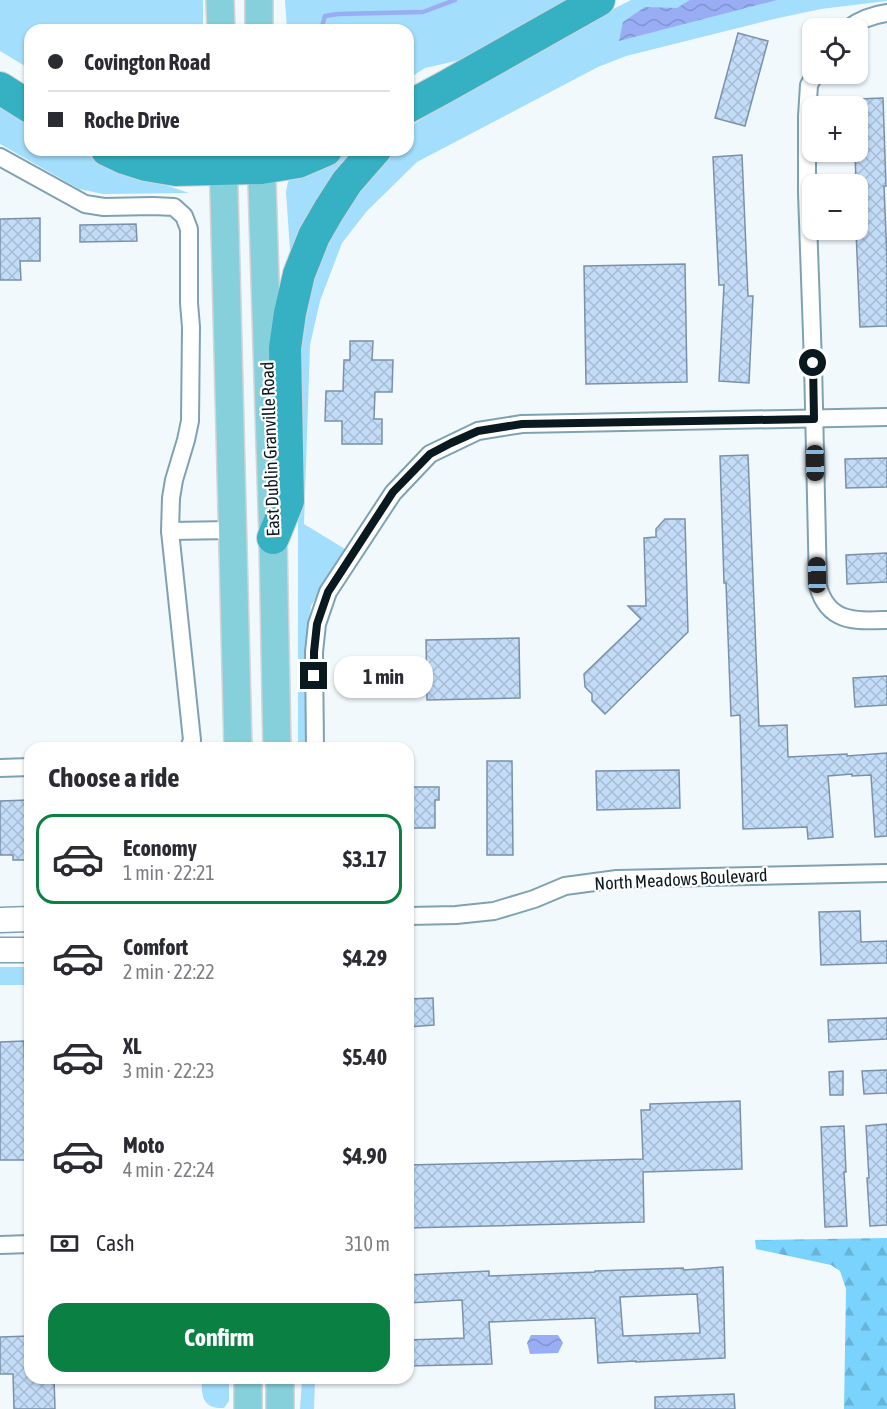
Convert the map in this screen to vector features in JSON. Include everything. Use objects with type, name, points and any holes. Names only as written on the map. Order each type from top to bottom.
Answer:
[{"type":"highway","points":[[414,104],[599,0]]},
{"type":"highway","points":[[414,115],[445,87]]},
{"type":"highway","points":[[0,88],[24,103]]},
{"type":"highway","points":[[120,156],[146,165],[176,170],[223,160],[261,159],[298,162],[312,156]]},
{"type":"highway","points":[[273,538],[288,501],[285,348],[299,274],[314,236],[329,210],[347,182],[370,156]]},
{"type":"main road","points":[[220,0],[221,24]]},
{"type":"main road","points":[[259,0],[259,24]]},
{"type":"main road","name":"East Dublin Granville Road","points":[[261,159],[277,742]]},
{"type":"main road","points":[[223,160],[238,742]]},
{"type":"main road","points":[[0,920],[24,919]]},
{"type":"main road","points":[[0,950],[24,950]]},
{"type":"main road","points":[[248,1384],[248,1409]]},
{"type":"main road","points":[[280,1384],[280,1409]]},
{"type":"street","points":[[867,18],[887,12]]},
{"type":"street","points":[[810,84],[807,116],[807,193],[818,586],[826,606],[843,618],[861,621],[887,620]]},
{"type":"street","points":[[0,157],[85,204],[104,207],[174,207],[184,216],[189,229],[190,421],[174,480],[170,531],[191,742]]},
{"type":"street","points":[[315,742],[314,652],[317,624],[328,592],[393,492],[430,454],[478,431],[522,424],[887,417]]},
{"type":"street","points":[[170,531],[233,530]]},
{"type":"street","points":[[0,768],[24,767]]},
{"type":"street","name":"North Meadows Boulevard","points":[[414,916],[494,911],[534,899],[565,886],[617,879],[887,873]]},
{"type":"street","points":[[0,1245],[24,1244]]},
{"type":"shaded area","points":[[0,0],[203,0],[203,24],[24,24],[24,65],[0,51]]},
{"type":"shaded area","points":[[285,0],[572,0],[465,59],[425,68],[414,75],[414,24],[287,24]]},
{"type":"shaded area","points":[[631,0],[887,0],[821,9],[774,19],[626,56],[598,67],[417,162],[367,211],[342,243],[320,301],[310,345],[304,524],[345,549],[311,606],[308,626],[309,742],[298,742],[298,356],[303,310],[329,232],[384,156],[414,156],[414,124],[456,94]]},
{"type":"shaded area","points":[[0,101],[24,116],[24,156],[89,156],[104,164],[189,193],[103,194],[79,189],[0,144]]},
{"type":"shaded area","points":[[338,156],[355,156],[291,264],[286,192],[291,177]]},
{"type":"shaded area","points":[[0,967],[24,967],[24,985],[0,985]]},
{"type":"shaded area","points":[[202,1384],[229,1384],[229,1401],[224,1408],[211,1406],[204,1400]]},
{"type":"shaded area","points":[[302,1384],[315,1384],[314,1409],[300,1409]]},
{"type":"green space","points":[[887,1238],[887,1409],[844,1409],[846,1289],[840,1271],[831,1265],[756,1249],[755,1240]]},
{"type":"water","points":[[690,0],[777,0],[619,41],[623,22],[645,7],[677,8]]},
{"type":"water","points":[[531,1335],[558,1335],[563,1343],[558,1353],[530,1354],[527,1343]]},
{"type":"building","points":[[738,33],[768,41],[745,126],[715,118]]},
{"type":"building","points":[[883,98],[887,326],[860,327],[856,240],[868,240],[868,174],[856,174],[855,162],[868,162],[868,99]]},
{"type":"building","points":[[742,155],[748,296],[753,296],[749,383],[719,381],[724,285],[719,285],[713,157]]},
{"type":"building","points":[[40,218],[40,261],[20,261],[21,280],[0,280],[0,219]]},
{"type":"building","points":[[136,224],[137,241],[80,242],[80,225]]},
{"type":"building","points":[[685,264],[687,382],[586,384],[584,266]]},
{"type":"building","points":[[350,341],[373,341],[372,360],[393,360],[392,392],[375,392],[374,419],[382,419],[382,444],[342,444],[342,421],[325,421],[326,391],[343,391],[344,360],[350,360]]},
{"type":"building","points":[[748,455],[759,726],[787,725],[788,757],[887,753],[887,836],[875,837],[871,775],[852,776],[852,774],[828,776],[833,837],[808,839],[807,827],[743,829],[740,715],[731,716],[720,456]]},
{"type":"building","points":[[887,458],[887,487],[846,488],[845,459]]},
{"type":"building","points":[[665,519],[685,519],[688,632],[605,714],[592,701],[592,694],[585,687],[584,674],[641,619],[628,606],[646,606],[644,538],[656,537],[656,529]]},
{"type":"building","points":[[887,553],[887,582],[847,584],[846,555]]},
{"type":"building","points":[[519,638],[520,698],[427,700],[426,640]]},
{"type":"building","points":[[887,676],[887,705],[855,707],[853,678]]},
{"type":"building","points":[[487,761],[512,761],[513,855],[487,855]]},
{"type":"building","points":[[679,770],[680,808],[597,810],[596,771]]},
{"type":"building","points":[[414,787],[439,787],[439,800],[435,800],[435,828],[414,828]]},
{"type":"building","points":[[24,800],[24,860],[13,860],[13,855],[0,855],[0,801]]},
{"type":"building","points":[[860,911],[861,942],[887,941],[887,963],[821,965],[819,912]]},
{"type":"building","points":[[433,998],[434,1025],[414,1027],[414,999]]},
{"type":"building","points":[[887,1018],[887,1039],[829,1042],[828,1020]]},
{"type":"building","points":[[24,1041],[24,1160],[0,1160],[0,1042]]},
{"type":"building","points":[[887,1070],[887,1093],[864,1094],[862,1071]]},
{"type":"building","points":[[843,1071],[843,1095],[830,1095],[829,1072]]},
{"type":"building","points":[[740,1101],[742,1169],[643,1172],[644,1222],[414,1228],[414,1165],[643,1159],[641,1110],[650,1110],[650,1104]]},
{"type":"building","points":[[887,1124],[887,1225],[870,1226],[866,1126]]},
{"type":"building","points":[[844,1126],[847,1226],[825,1227],[821,1127]]},
{"type":"building","points":[[723,1267],[725,1358],[598,1363],[595,1318],[489,1322],[492,1364],[414,1366],[414,1340],[464,1338],[462,1300],[414,1303],[414,1275],[489,1271],[489,1276],[683,1268],[684,1270]],"holes":[[[697,1294],[700,1333],[623,1336],[620,1297]]]},
{"type":"building","points":[[24,1336],[24,1384],[54,1384],[55,1409],[14,1409],[13,1374],[0,1374],[0,1337]]},
{"type":"building","points":[[734,1394],[735,1409],[655,1409],[655,1397]]},
{"type":"waterway","points":[[323,24],[325,16],[423,12],[455,0]]},
{"type":"route","points":[[314,676],[317,624],[328,592],[393,492],[430,454],[478,431],[522,424],[814,419],[813,363]]}]
